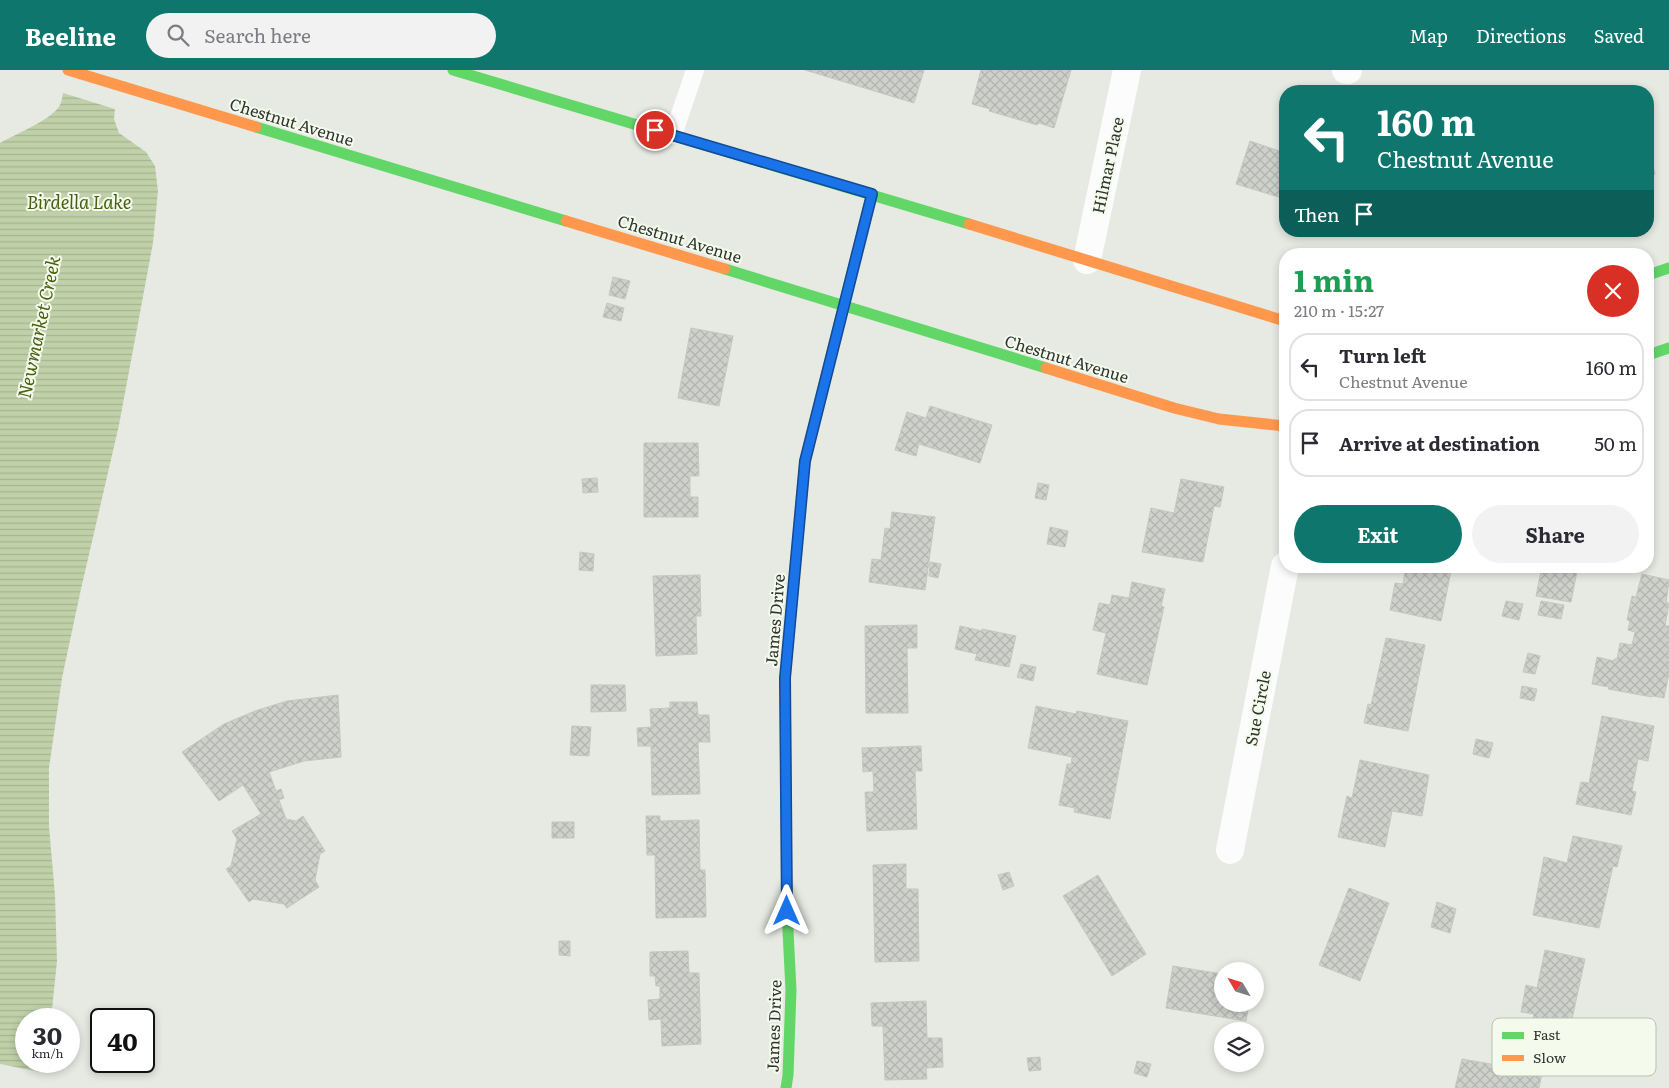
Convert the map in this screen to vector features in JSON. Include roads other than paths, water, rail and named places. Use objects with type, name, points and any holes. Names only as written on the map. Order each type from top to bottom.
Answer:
[{"type":"street","name":"Chestnut Avenue","points":[[68,70],[844,305],[1174,408],[1219,419],[1279,425]]},
{"type":"street","points":[[453,70],[872,194],[1279,319]]},
{"type":"street","name":"Hilmar Place","points":[[1087,260],[1127,70]]},
{"type":"street","name":"James Drive","points":[[786,1088],[791,990],[787,911],[785,678],[805,461],[872,194]]},
{"type":"street","points":[[1654,273],[1669,268]]},
{"type":"street","points":[[1654,353],[1669,348]]},
{"type":"street","name":"Sue Circle","points":[[1230,850],[1284,573]]},
{"type":"lane","points":[[673,135],[695,70]]},
{"type":"water","name":"Birdella Lake","points":[[63,93],[115,109],[114,119],[119,133],[146,152],[155,166],[158,191],[153,243],[119,425],[62,678],[49,768],[49,826],[55,895],[57,961],[52,1008],[15,1008],[15,1067],[0,1064],[0,143],[49,116],[56,111],[62,100]]},
{"type":"water label","name":"Newmarket Creek","points":[[38,327]]}]
